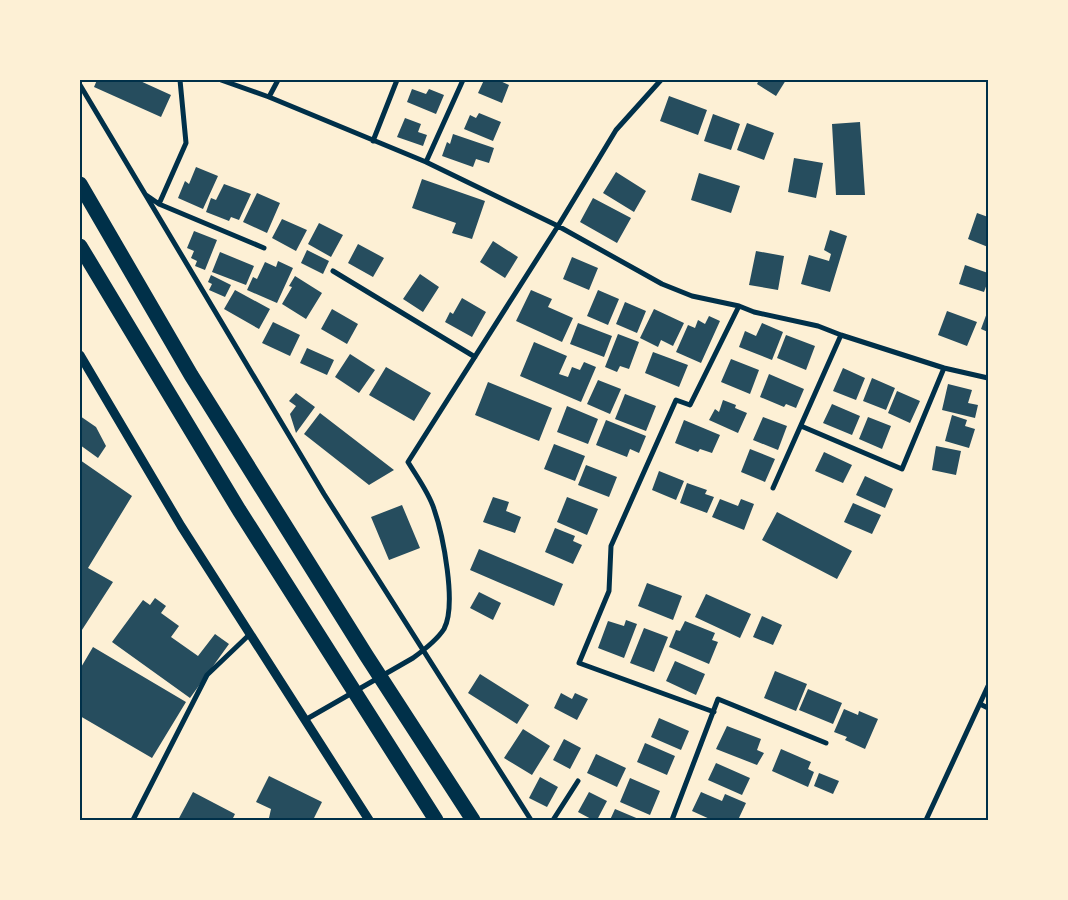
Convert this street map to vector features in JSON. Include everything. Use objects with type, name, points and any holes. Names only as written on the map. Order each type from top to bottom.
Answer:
[{"type":"highway","points":[[80,184],[196,384],[366,655],[473,820]]},
{"type":"highway","points":[[80,246],[239,510],[436,820]]},
{"type":"street","points":[[159,204],[186,143],[180,80]]},
{"type":"street","points":[[221,80],[269,97],[426,162],[558,226],[662,284],[692,296],[818,326],[840,335],[944,368],[988,378]]},
{"type":"street","points":[[269,97],[278,80]]},
{"type":"street","points":[[373,141],[398,80]]},
{"type":"street","points":[[426,162],[463,80]]},
{"type":"street","points":[[305,720],[414,658],[443,629],[449,614],[448,564],[434,508],[408,462],[558,226],[616,130],[661,80]]},
{"type":"street","points":[[80,85],[324,494],[531,820]]},
{"type":"street","points":[[145,194],[159,204],[264,248]]},
{"type":"street","points":[[332,271],[474,357]]},
{"type":"street","points":[[714,712],[579,663],[608,591],[611,546],[676,400],[690,405],[739,306]]},
{"type":"street","points":[[773,488],[840,335]]},
{"type":"street","points":[[80,356],[181,526],[369,820]]},
{"type":"street","points":[[801,426],[902,469],[944,368]]},
{"type":"street","points":[[133,820],[207,676],[250,634]]},
{"type":"street","points":[[926,820],[988,686]]},
{"type":"street","points":[[672,820],[718,699],[826,743]]},
{"type":"street","points":[[980,704],[988,708]]},
{"type":"street","points":[[553,820],[578,780]]},
{"type":"building","points":[[97,80],[138,80],[171,95],[161,117],[94,87]]},
{"type":"building","points":[[484,80],[498,80],[509,85],[502,103],[478,93]]},
{"type":"building","points":[[759,80],[786,80],[776,96],[757,84]]},
{"type":"building","points":[[412,89],[426,94],[429,89],[444,95],[436,114],[407,102]]},
{"type":"building","points":[[669,96],[707,110],[698,135],[660,121]]},
{"type":"building","points":[[479,113],[501,122],[493,141],[464,129],[470,115],[476,118]]},
{"type":"building","points":[[713,114],[740,124],[731,150],[704,141]]},
{"type":"building","points":[[405,118],[421,124],[418,132],[427,135],[423,146],[397,137]]},
{"type":"building","points":[[860,122],[865,195],[836,195],[832,124]]},
{"type":"building","points":[[747,123],[774,133],[764,160],[737,150]]},
{"type":"building","points":[[453,134],[494,148],[489,163],[476,159],[473,167],[442,156],[447,142],[450,144]]},
{"type":"building","points":[[794,158],[823,163],[816,198],[788,192]]},
{"type":"building","points":[[196,167],[218,176],[203,209],[178,198],[185,181],[189,184]]},
{"type":"building","points":[[616,172],[646,191],[634,212],[603,193]]},
{"type":"building","points":[[699,173],[740,186],[731,213],[691,200]]},
{"type":"building","points":[[422,179],[485,201],[472,239],[452,233],[456,223],[412,208]]},
{"type":"building","points":[[224,184],[251,194],[239,220],[231,217],[229,221],[206,212],[211,198],[216,200]]},
{"type":"building","points":[[257,193],[280,203],[267,233],[243,222]]},
{"type":"building","points":[[593,198],[631,218],[617,243],[580,222]]},
{"type":"building","points":[[977,213],[988,217],[988,247],[968,239]]},
{"type":"building","points":[[282,219],[307,230],[296,251],[272,238]]},
{"type":"building","points":[[319,223],[343,235],[331,257],[308,244]]},
{"type":"building","points":[[830,230],[847,236],[830,292],[801,284],[809,255],[829,261],[831,254],[824,250]]},
{"type":"building","points":[[194,231],[217,240],[205,270],[195,266],[197,261],[191,258],[194,251],[187,248]]},
{"type":"building","points":[[493,241],[518,257],[505,278],[480,262]]},
{"type":"building","points":[[358,244],[384,258],[373,277],[348,263]]},
{"type":"building","points":[[307,250],[329,261],[323,274],[301,263]]},
{"type":"building","points":[[756,251],[784,256],[778,290],[749,285]]},
{"type":"building","points":[[220,252],[254,266],[246,285],[212,272]]},
{"type":"building","points":[[572,257],[598,268],[589,290],[563,279]]},
{"type":"building","points":[[278,261],[293,268],[277,303],[247,290],[253,277],[257,279],[265,262],[276,267]]},
{"type":"building","points":[[965,265],[988,273],[988,281],[984,292],[959,284]]},
{"type":"building","points":[[420,274],[439,287],[423,312],[403,299]]},
{"type":"building","points":[[211,275],[231,285],[225,297],[209,290],[212,284],[208,282]]},
{"type":"building","points":[[295,276],[322,293],[306,319],[282,304],[292,287],[289,286]]},
{"type":"building","points":[[235,290],[270,309],[259,329],[224,309]]},
{"type":"building","points":[[531,290],[552,299],[548,307],[573,318],[562,342],[516,321]]},
{"type":"building","points":[[598,290],[619,299],[608,325],[587,316]]},
{"type":"building","points":[[462,298],[486,312],[472,337],[445,322],[450,312],[453,314]]},
{"type":"building","points":[[625,302],[646,311],[637,333],[616,324]]},
{"type":"building","points":[[332,309],[358,324],[347,344],[321,329]]},
{"type":"building","points":[[654,309],[684,323],[673,346],[661,340],[658,347],[640,338]]},
{"type":"building","points":[[988,310],[988,332],[981,329]]},
{"type":"building","points":[[947,311],[977,322],[967,346],[938,335]]},
{"type":"building","points":[[709,316],[720,321],[701,363],[676,352],[688,325],[695,328],[698,320],[705,324]]},
{"type":"building","points":[[273,322],[300,335],[290,356],[262,343]]},
{"type":"building","points":[[578,323],[612,336],[604,357],[570,344]]},
{"type":"building","points":[[762,323],[783,332],[772,360],[739,347],[745,331],[756,336]]},
{"type":"building","points":[[618,334],[639,342],[629,369],[620,366],[617,372],[605,367]]},
{"type":"building","points":[[786,335],[815,346],[806,370],[777,358]]},
{"type":"building","points":[[534,342],[567,356],[559,374],[568,377],[572,367],[580,370],[584,362],[596,367],[581,402],[520,376]]},
{"type":"building","points":[[307,348],[334,360],[327,375],[300,363]]},
{"type":"building","points":[[653,352],[688,365],[679,387],[645,373]]},
{"type":"building","points":[[350,354],[375,370],[359,393],[335,377]]},
{"type":"building","points":[[731,359],[759,370],[750,394],[721,382]]},
{"type":"building","points":[[386,367],[431,393],[414,421],[369,395]]},
{"type":"building","points":[[843,368],[865,378],[856,400],[833,391]]},
{"type":"building","points":[[769,374],[804,389],[796,408],[786,404],[784,407],[760,397]]},
{"type":"building","points":[[872,378],[895,388],[886,410],[863,401]]},
{"type":"building","points":[[598,380],[621,389],[610,414],[587,404]]},
{"type":"building","points":[[488,382],[552,408],[539,441],[475,415]]},
{"type":"building","points":[[948,384],[972,390],[968,403],[978,405],[975,418],[942,410]]},
{"type":"building","points":[[897,391],[920,401],[910,423],[888,413]]},
{"type":"building","points":[[296,393],[315,407],[296,433],[290,414],[296,406],[289,401]]},
{"type":"building","points":[[625,394],[656,406],[646,431],[615,419]]},
{"type":"building","points":[[723,400],[736,405],[735,408],[747,413],[738,433],[709,420],[715,409],[719,412]]},
{"type":"building","points":[[832,404],[860,416],[852,435],[823,423]]},
{"type":"building","points":[[567,406],[598,419],[588,444],[557,432]]},
{"type":"building","points":[[320,413],[394,470],[369,485],[304,434]]},
{"type":"building","points":[[952,415],[967,420],[965,426],[975,429],[969,448],[945,441]]},
{"type":"building","points":[[80,416],[96,427],[106,446],[98,458],[80,445]]},
{"type":"building","points":[[763,417],[787,426],[778,450],[753,440]]},
{"type":"building","points":[[868,417],[891,426],[882,449],[859,439]]},
{"type":"building","points":[[606,420],[646,436],[639,453],[630,449],[627,457],[596,445]]},
{"type":"building","points":[[684,420],[720,435],[712,453],[700,449],[698,452],[675,443]]},
{"type":"building","points":[[554,444],[585,456],[575,481],[544,469]]},
{"type":"building","points":[[936,446],[961,451],[956,475],[932,470]]},
{"type":"building","points":[[750,449],[775,459],[765,482],[741,472]]},
{"type":"building","points":[[824,452],[852,465],[843,483],[815,471]]},
{"type":"building","points":[[80,460],[132,496],[88,568],[113,582],[80,633]]},
{"type":"building","points":[[586,465],[617,477],[609,497],[578,485]]},
{"type":"building","points":[[659,471],[684,481],[676,500],[652,490]]},
{"type":"building","points":[[865,476],[893,489],[885,508],[856,495]]},
{"type":"building","points":[[687,483],[707,490],[705,494],[714,497],[707,513],[680,503]]},
{"type":"building","points":[[493,497],[509,502],[506,511],[521,517],[515,533],[483,522]]},
{"type":"building","points":[[567,497],[598,509],[587,535],[557,522]]},
{"type":"building","points":[[720,499],[738,506],[741,499],[754,504],[744,530],[712,517]]},
{"type":"building","points":[[853,503],[881,515],[872,534],[844,522]]},
{"type":"building","points":[[402,505],[420,548],[389,560],[371,517]]},
{"type":"building","points":[[777,512],[852,551],[837,579],[762,540]]},
{"type":"building","points":[[555,528],[575,536],[573,541],[582,545],[573,564],[545,552]]},
{"type":"building","points":[[479,549],[563,584],[554,606],[470,570]]},
{"type":"building","points":[[647,583],[682,596],[673,620],[638,606]]},
{"type":"building","points":[[479,592],[501,603],[493,620],[470,608]]},
{"type":"building","points":[[706,594],[751,614],[740,638],[695,617]]},
{"type":"building","points":[[155,598],[166,606],[161,613],[179,626],[171,637],[198,656],[215,634],[229,644],[190,698],[112,642],[143,600],[150,605]]},
{"type":"building","points":[[762,616],[782,625],[773,645],[753,637]]},
{"type":"building","points":[[626,620],[637,624],[624,658],[598,648],[608,621],[624,626]]},
{"type":"building","points":[[685,621],[715,633],[712,640],[718,642],[709,664],[669,647],[676,630],[680,631]]},
{"type":"building","points":[[644,628],[668,637],[654,672],[630,663]]},
{"type":"building","points":[[93,647],[186,702],[152,758],[80,716],[80,669]]},
{"type":"building","points":[[675,661],[705,674],[696,695],[666,681]]},
{"type":"building","points":[[775,671],[807,684],[796,711],[764,698]]},
{"type":"building","points":[[480,674],[529,705],[517,724],[468,693]]},
{"type":"building","points":[[808,689],[842,703],[833,724],[799,710]]},
{"type":"building","points":[[561,693],[572,699],[575,693],[588,699],[577,720],[554,708]]},
{"type":"building","points":[[844,709],[858,715],[859,711],[878,719],[865,749],[845,740],[847,737],[834,732]]},
{"type":"building","points":[[659,718],[689,731],[681,750],[651,737]]},
{"type":"building","points":[[727,726],[761,739],[757,750],[764,753],[757,765],[716,749]]},
{"type":"building","points":[[523,729],[550,746],[532,775],[504,758]]},
{"type":"building","points":[[564,739],[581,748],[570,769],[553,760]]},
{"type":"building","points":[[645,743],[675,756],[667,775],[637,762]]},
{"type":"building","points":[[781,749],[811,762],[808,769],[814,772],[808,787],[772,771]]},
{"type":"building","points":[[596,754],[626,768],[617,787],[587,773]]},
{"type":"building","points":[[716,763],[750,778],[742,795],[708,780]]},
{"type":"building","points":[[819,773],[839,781],[833,794],[814,786]]},
{"type":"building","points":[[269,776],[322,802],[313,820],[273,820],[269,818],[271,809],[256,802]]},
{"type":"building","points":[[540,777],[558,787],[547,807],[529,798]]},
{"type":"building","points":[[630,778],[660,791],[650,815],[620,802]]},
{"type":"building","points":[[193,792],[235,814],[232,820],[178,820]]},
{"type":"building","points":[[589,792],[607,801],[597,820],[593,820],[578,812]]},
{"type":"building","points":[[701,792],[722,801],[725,794],[746,803],[738,820],[712,820],[692,811]]},
{"type":"building","points":[[615,809],[641,820],[610,820]]}]
